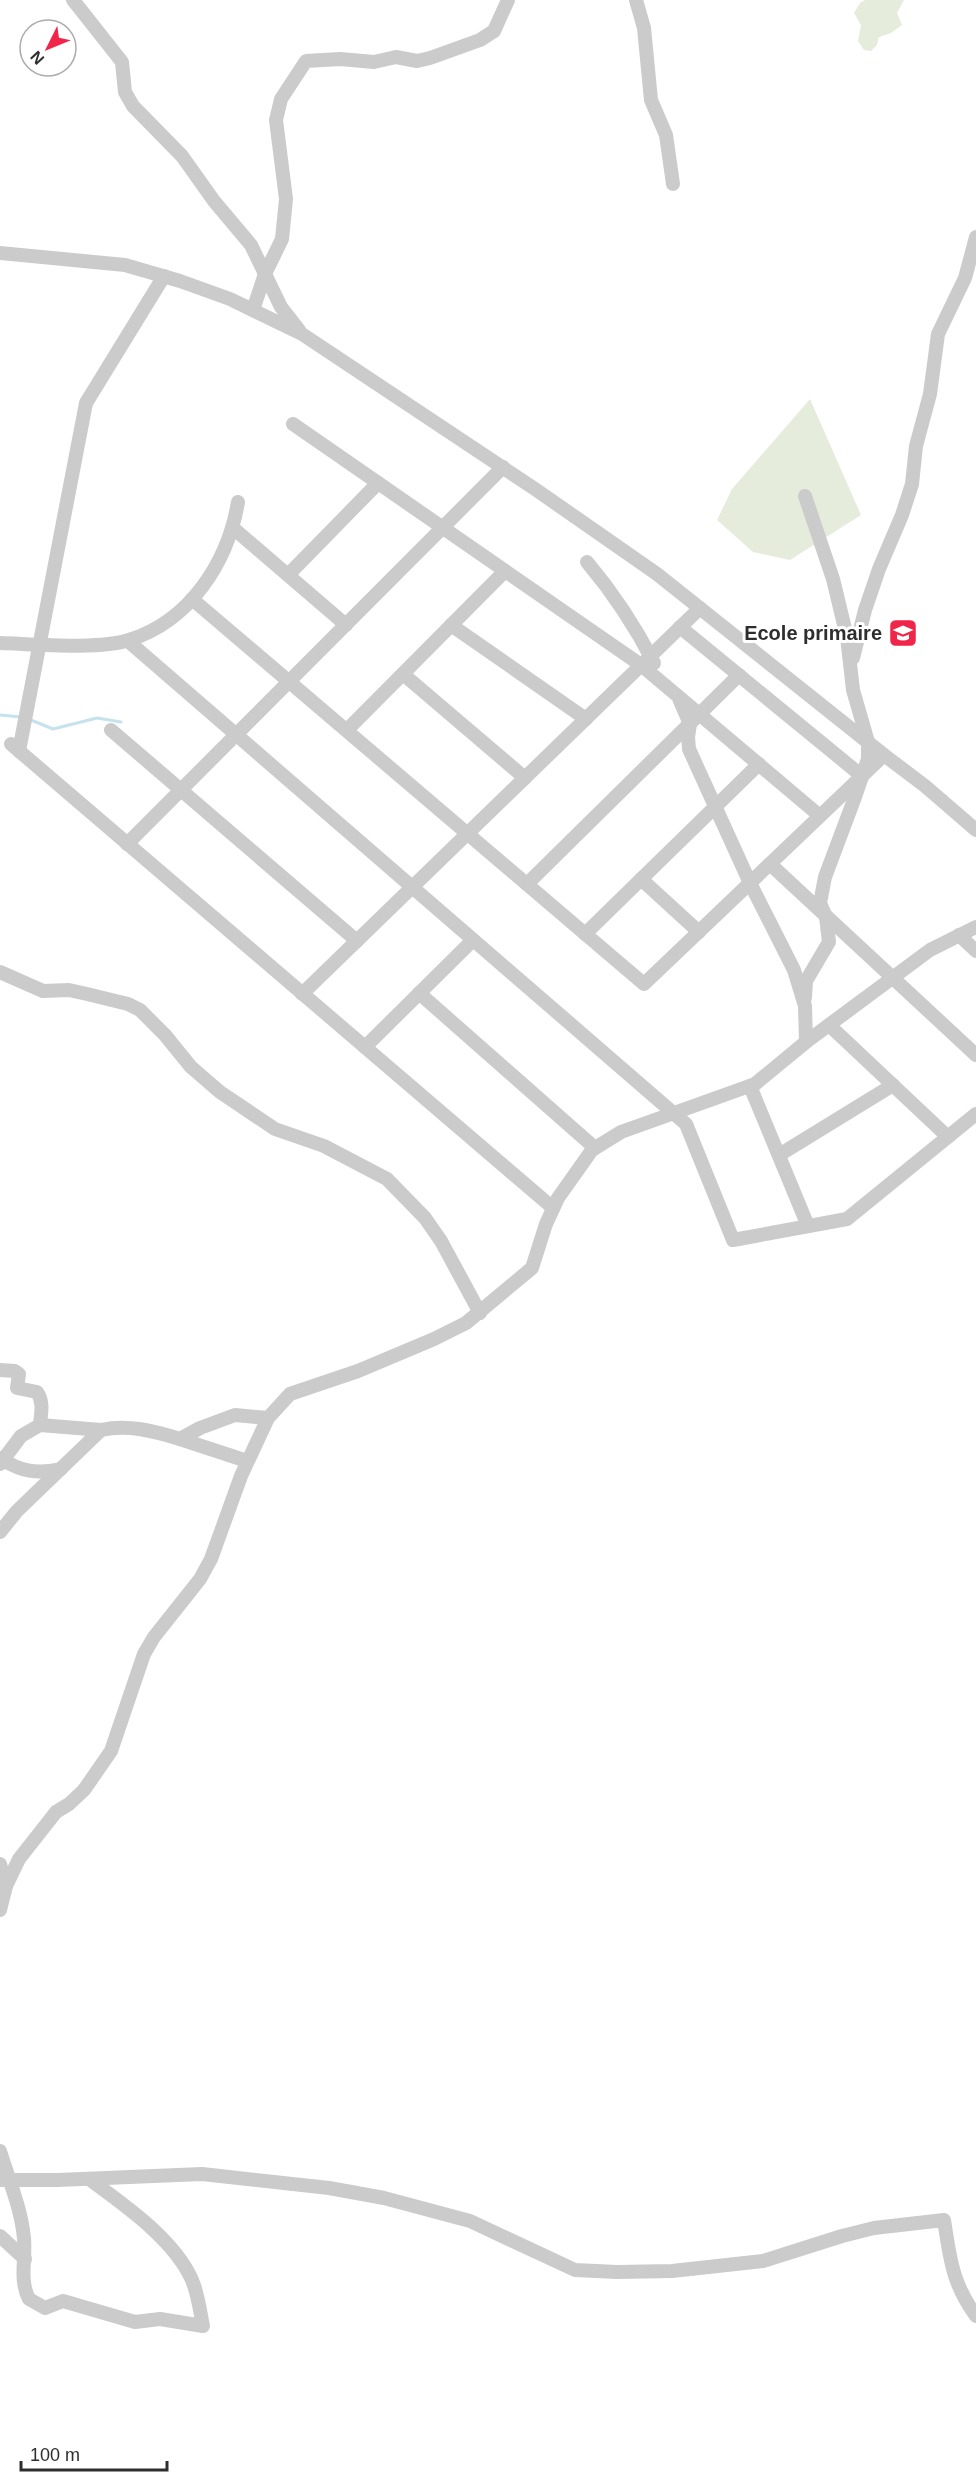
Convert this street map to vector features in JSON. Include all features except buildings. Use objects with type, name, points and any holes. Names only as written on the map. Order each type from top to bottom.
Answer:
[{"type":"street","points":[[73,0],[122,62],[125,92],[133,106],[182,156],[214,201],[251,245],[281,307],[302,334]]},
{"type":"street","points":[[253,310],[265,274],[282,239],[286,199],[276,120],[281,99],[306,61],[340,59],[374,62],[396,57],[417,61],[430,58],[480,40],[494,30],[508,0]]},
{"type":"street","points":[[636,0],[644,28],[651,100],[666,135],[674,184]]},
{"type":"street","points":[[850,669],[865,610],[879,569],[903,515],[912,484],[916,446],[930,394],[938,334],[966,278],[976,237]]},
{"type":"street","points":[[0,254],[114,264],[164,276],[230,299],[302,334],[503,467],[657,574],[925,786],[976,830]]},
{"type":"street","points":[[164,276],[86,403],[39,644],[15,747],[553,1208]]},
{"type":"street","points":[[292,424],[505,571],[646,661],[695,719],[759,764],[820,816]]},
{"type":"street","points":[[127,844],[503,467]]},
{"type":"street","points":[[288,575],[378,483]]},
{"type":"street","points":[[805,496],[833,579],[847,637],[853,690],[868,742],[868,759],[825,877],[820,903],[826,917],[829,942],[806,981],[804,1006],[806,1042]]},
{"type":"street","points":[[0,643],[97,644],[128,641],[155,628],[192,599],[206,582],[225,551],[234,528],[238,502]]},
{"type":"street","points":[[234,528],[346,624]]},
{"type":"street","points":[[588,562],[637,630],[646,661]]},
{"type":"street","points":[[346,730],[505,571]]},
{"type":"street","points":[[192,599],[644,984],[884,755]]},
{"type":"street","points":[[302,994],[700,608]]},
{"type":"street","points":[[451,625],[586,718]]},
{"type":"street","points":[[680,627],[862,776]]},
{"type":"street","points":[[128,641],[686,1124],[733,1240],[847,1219],[976,1114]]},
{"type":"street","points":[[403,674],[525,778]]},
{"type":"street","points":[[527,884],[739,675]]},
{"type":"street","points":[[695,719],[688,737],[689,749],[750,883],[794,970],[804,1006]]},
{"type":"street","points":[[111,730],[357,941]]},
{"type":"street","points":[[585,934],[759,764]]},
{"type":"street","points":[[770,864],[976,1055]]},
{"type":"street","points":[[641,879],[699,932]]},
{"type":"street","points":[[0,1910],[6,1886],[19,1859],[56,1812],[84,1790],[111,1751],[144,1654],[154,1637],[200,1579],[211,1559],[247,1461],[268,1418],[290,1394],[358,1371],[434,1340],[466,1323],[532,1268],[553,1208],[582,1161],[595,1148],[621,1132],[750,1086],[769,1074],[806,1042],[891,977],[930,950],[976,927]]},
{"type":"street","points":[[959,935],[976,951]]},
{"type":"street","points":[[365,1047],[473,940]]},
{"type":"street","points":[[0,972],[43,991],[69,990],[128,1004],[140,1010],[165,1035],[191,1067],[220,1092],[275,1129],[324,1146],[387,1179],[425,1218],[436,1233],[465,1281],[480,1313]]},
{"type":"street","points":[[419,993],[595,1148]]},
{"type":"street","points":[[829,1025],[948,1137]]},
{"type":"street","points":[[779,1155],[892,1085]]},
{"type":"street","points":[[750,1086],[808,1226]]},
{"type":"street","points":[[0,1370],[9,1370],[19,1374],[17,1388],[37,1392],[41,1397],[40,1425]]},
{"type":"street","points":[[180,1439],[235,1415],[268,1418]]},
{"type":"street","points":[[61,1469],[42,1473],[25,1472],[1,1461],[21,1437],[40,1425],[101,1430],[118,1427],[146,1430],[247,1461]]},
{"type":"street","points":[[0,1532],[17,1511],[101,1430]]},
{"type":"street","points":[[0,1864],[6,1886]]},
{"type":"street","points":[[0,2151],[5,2180],[22,2228],[25,2259],[23,2282],[29,2299],[45,2308],[63,2301],[135,2322],[160,2319],[203,2326],[192,2281],[180,2260],[136,2214],[89,2179]]},
{"type":"street","points":[[5,2180],[202,2174],[329,2188],[384,2198],[470,2221],[575,2270],[617,2272],[672,2271],[763,2261],[874,2228],[944,2220],[956,2284],[962,2297],[976,2316]]},
{"type":"street","points":[[0,2236],[25,2259]]},
{"type":"green space","points":[[865,0],[904,0],[897,13],[902,25],[891,33],[879,37],[877,45],[871,51],[864,50],[858,41],[861,25],[854,13],[860,3]]},
{"type":"green space","points":[[810,399],[861,515],[790,560],[753,552],[717,520],[732,489]]},
{"type":"waterway","points":[[0,715],[21,717]]},
{"type":"waterway","points":[[31,720],[53,729],[97,718],[121,722]]},
{"type":"place","name":"Ecole primaire","points":[[903,633]]}]
